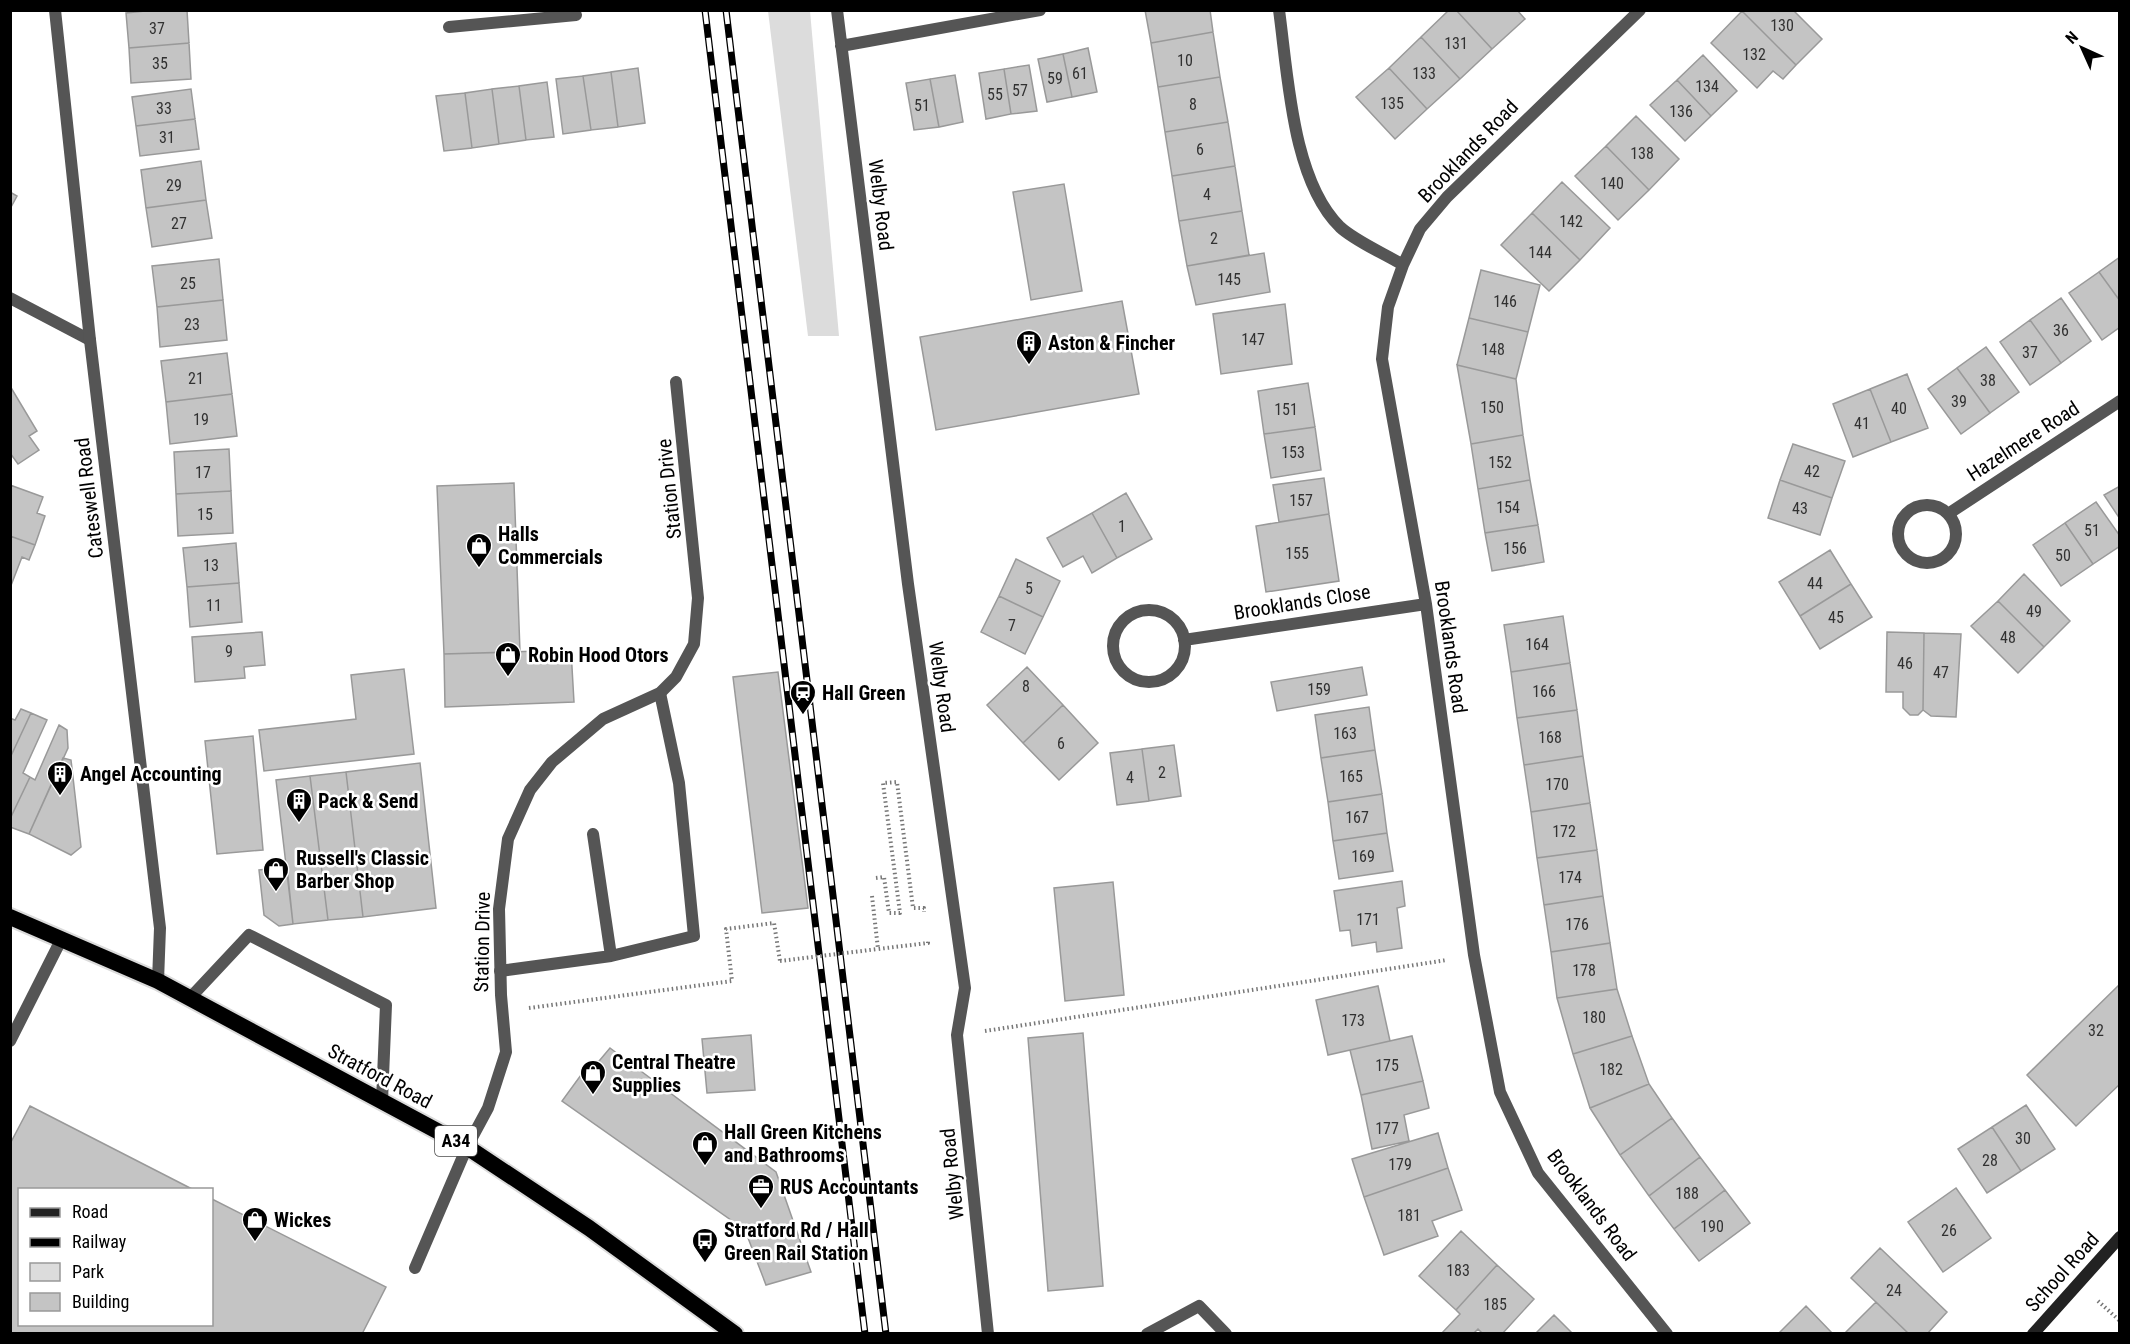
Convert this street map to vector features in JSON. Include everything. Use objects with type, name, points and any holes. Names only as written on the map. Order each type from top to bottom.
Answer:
[{"type":"highway","name":"Stratford Road","points":[[10,917],[158,981],[467,1147],[589,1228],[735,1334]]},
{"type":"main road","name":"School Road","points":[[2033,1334],[2120,1237]]},
{"type":"street","name":"Cateswell Road","points":[[55,10],[90,339],[160,928],[158,981]]},
{"type":"street","name":"Welby Road","points":[[837,10],[910,596],[965,988],[957,1035],[988,1334]]},
{"type":"street","points":[[841,46],[1041,10]]},
{"type":"street","points":[[1279,10],[1299,150],[1315,190],[1341,227],[1403,265]]},
{"type":"street","name":"Brooklands Road","points":[[1640,10],[1447,197],[1420,229],[1403,265],[1388,307],[1382,358],[1426,604],[1474,955],[1500,1092],[1538,1173],[1667,1334]]},
{"type":"street","points":[[449,27],[506,16],[576,15]]},
{"type":"street","points":[[10,298],[90,339]]},
{"type":"street","name":"Station Drive","points":[[415,1268],[467,1147],[488,1108],[506,1052],[502,1012],[499,909],[508,839],[530,790],[552,762],[603,719],[660,693],[676,677],[694,644],[698,598],[676,382]]},
{"type":"street","name":"Hazelmere Road","points":[[1948,514],[2120,401]]},
{"type":"street","points":[[1930,505],[1948,514],[1956,530],[1953,548],[1948,555],[1940,560],[1922,563],[1906,554],[1898,535],[1900,526],[1911,510],[1930,505]]},
{"type":"street","name":"Brooklands Close","points":[[1184,640],[1426,604]]},
{"type":"street","points":[[1151,610],[1173,620],[1184,640],[1185,652],[1181,663],[1163,680],[1152,683],[1129,677],[1120,669],[1114,658],[1114,634],[1120,624],[1139,611],[1151,610]]},
{"type":"street","points":[[500,971],[611,956],[694,936],[679,783],[660,693]]},
{"type":"street","points":[[593,834],[611,956]]},
{"type":"street","points":[[190,998],[249,935],[386,1005],[382,1101]]},
{"type":"street","points":[[10,1041],[62,938]]},
{"type":"street","points":[[1147,1334],[1199,1306],[1226,1334]]},
{"type":"path","points":[[876,878],[884,877],[889,913],[900,913],[883,783],[897,782],[913,908],[924,908],[925,920]]},
{"type":"path","points":[[872,896],[878,950]]},
{"type":"path","points":[[502,1012],[732,981],[726,929],[774,923],[780,962],[928,943],[927,931]]},
{"type":"path","points":[[957,1035],[1474,955]]},
{"type":"green space","points":[[768,11],[810,11],[839,336],[808,336]]},
{"type":"building","points":[[187,10],[189,43],[129,48],[126,13]]},
{"type":"building","points":[[1145,10],[1210,10],[1213,32],[1151,43]]},
{"type":"building","points":[[1449,10],[1456,10],[1492,49],[1460,79],[1421,37]]},
{"type":"building","points":[[1456,10],[1517,10],[1525,19],[1492,49]]},
{"type":"building","points":[[1793,10],[1822,39],[1796,65],[1742,11]]},
{"type":"building","points":[[1742,11],[1796,65],[1783,79],[1773,71],[1757,88],[1711,43]]},
{"type":"building","points":[[1213,32],[1220,77],[1158,87],[1151,43]]},
{"type":"building","points":[[1421,37],[1460,79],[1427,109],[1389,68]]},
{"type":"building","points":[[189,43],[191,79],[131,83],[129,48]]},
{"type":"building","points":[[1088,48],[1097,92],[1072,97],[1063,54]]},
{"type":"building","points":[[1063,54],[1072,97],[1047,102],[1038,59]]},
{"type":"building","points":[[1703,55],[1737,91],[1711,116],[1677,80]]},
{"type":"building","points":[[1029,65],[1037,111],[1011,114],[1004,69]]},
{"type":"building","points":[[638,68],[645,123],[618,127],[611,72]]},
{"type":"building","points":[[1389,68],[1427,109],[1395,139],[1356,97]]},
{"type":"building","points":[[1004,69],[1011,114],[986,119],[979,73]]},
{"type":"building","points":[[611,72],[618,127],[591,130],[583,76]]},
{"type":"building","points":[[955,75],[963,122],[939,127],[930,79]]},
{"type":"building","points":[[583,76],[591,130],[563,134],[556,79]]},
{"type":"building","points":[[1220,77],[1228,122],[1165,132],[1158,87]]},
{"type":"building","points":[[930,79],[939,127],[914,130],[906,83]]},
{"type":"building","points":[[1677,80],[1711,116],[1685,141],[1650,105]]},
{"type":"building","points":[[547,82],[554,137],[526,140],[519,86]]},
{"type":"building","points":[[519,86],[526,140],[499,144],[492,89]]},
{"type":"building","points":[[191,89],[195,119],[136,126],[132,97]]},
{"type":"building","points":[[492,89],[499,144],[472,148],[465,93]]},
{"type":"building","points":[[465,93],[472,148],[444,151],[436,96]]},
{"type":"building","points":[[1636,116],[1679,159],[1649,190],[1606,146]]},
{"type":"building","points":[[195,119],[199,149],[140,156],[136,126]]},
{"type":"building","points":[[1228,122],[1235,166],[1172,176],[1165,132]]},
{"type":"building","points":[[1606,146],[1649,190],[1618,220],[1575,176]]},
{"type":"building","points":[[201,161],[206,200],[146,208],[141,170]]},
{"type":"building","points":[[1235,166],[1242,211],[1179,221],[1172,176]]},
{"type":"building","points":[[1562,182],[1610,228],[1580,260],[1532,213]]},
{"type":"building","points":[[1064,184],[1082,291],[1031,300],[1013,192]]},
{"type":"building","points":[[10,192],[17,196],[10,209]]},
{"type":"building","points":[[206,200],[212,238],[152,247],[146,208]]},
{"type":"building","points":[[1242,211],[1249,255],[1187,266],[1179,221]]},
{"type":"building","points":[[1532,213],[1580,260],[1549,291],[1501,245]]},
{"type":"building","points":[[1264,253],[1270,292],[1196,305],[1187,266]]},
{"type":"building","points":[[2120,257],[2120,301],[2099,272]]},
{"type":"building","points":[[219,259],[223,300],[157,307],[152,266]]},
{"type":"building","points":[[1481,270],[1540,285],[1528,332],[1469,318]]},
{"type":"building","points":[[2099,272],[2120,301],[2120,327],[2102,340],[2069,293]]},
{"type":"building","points":[[2061,298],[2091,341],[2061,363],[2030,320]]},
{"type":"building","points":[[223,300],[227,340],[160,347],[157,307]]},
{"type":"building","name":"Aston & Fincher","points":[[1122,301],[1139,394],[936,430],[920,337]]},
{"type":"building","points":[[1285,304],[1292,364],[1221,374],[1213,314]]},
{"type":"building","points":[[1469,318],[1528,332],[1516,379],[1457,365]]},
{"type":"building","points":[[2030,320],[2061,363],[2030,385],[2000,342]]},
{"type":"building","points":[[1986,347],[2019,392],[1990,413],[1957,368]]},
{"type":"building","points":[[227,353],[232,394],[166,402],[161,361]]},
{"type":"building","points":[[1457,365],[1516,379],[1523,435],[1471,444]]},
{"type":"building","points":[[1957,368],[1990,413],[1961,434],[1928,389]]},
{"type":"building","points":[[1907,374],[1928,428],[1891,442],[1870,389]]},
{"type":"building","points":[[1308,383],[1315,427],[1264,434],[1258,391]]},
{"type":"building","points":[[10,386],[37,431],[29,436],[39,450],[18,464],[10,453]]},
{"type":"building","points":[[1870,389],[1891,442],[1853,457],[1833,404]]},
{"type":"building","points":[[232,394],[237,436],[170,444],[166,402]]},
{"type":"building","points":[[1315,427],[1321,470],[1271,478],[1264,434]]},
{"type":"building","points":[[1523,435],[1530,480],[1478,489],[1471,444]]},
{"type":"building","points":[[1793,444],[1845,461],[1832,498],[1780,480]]},
{"type":"building","points":[[229,449],[231,491],[176,494],[174,452]]},
{"type":"building","points":[[1324,478],[1329,514],[1279,522],[1273,485]]},
{"type":"building","points":[[1530,480],[1538,525],[1485,533],[1478,489]]},
{"type":"building","points":[[1780,480],[1832,498],[1820,535],[1768,518]]},
{"type":"building","name":"Halls Commercials","points":[[514,483],[520,652],[444,654],[437,486]]},
{"type":"building","points":[[10,485],[43,497],[37,513],[45,516],[35,545],[10,536]]},
{"type":"building","points":[[2120,486],[2120,519],[2104,495]]},
{"type":"building","points":[[231,491],[233,533],[178,536],[176,494]]},
{"type":"building","points":[[1126,493],[1152,539],[1117,558],[1092,513]]},
{"type":"building","points":[[2096,502],[2120,536],[2120,546],[2093,564],[2065,523]]},
{"type":"building","points":[[1092,513],[1117,558],[1092,573],[1083,556],[1063,567],[1047,538]]},
{"type":"building","points":[[1329,514],[1339,581],[1266,592],[1256,526]]},
{"type":"building","points":[[2065,523],[2093,564],[2061,586],[2033,545]]},
{"type":"building","points":[[1538,525],[1544,562],[1492,571],[1485,533]]},
{"type":"building","points":[[10,536],[35,545],[29,560],[22,557],[10,588]]},
{"type":"building","points":[[236,543],[239,583],[187,587],[183,548]]},
{"type":"building","points":[[1830,550],[1851,584],[1800,616],[1779,582]]},
{"type":"building","points":[[1016,559],[1060,581],[1043,617],[999,596]]},
{"type":"building","points":[[2024,574],[2070,621],[2044,647],[1998,601]]},
{"type":"building","points":[[239,583],[242,622],[190,627],[187,587]]},
{"type":"building","points":[[1851,584],[1872,617],[1820,649],[1800,616]]},
{"type":"building","points":[[999,596],[1043,617],[1025,654],[981,632]]},
{"type":"building","points":[[1998,601],[2044,647],[2018,673],[1971,626]]},
{"type":"building","points":[[1563,616],[1570,663],[1511,672],[1504,625]]},
{"type":"building","points":[[262,632],[265,665],[244,667],[245,678],[195,682],[192,637]]},
{"type":"building","points":[[1887,632],[1924,633],[1923,710],[1918,715],[1910,715],[1903,708],[1903,692],[1886,692]]},
{"type":"building","points":[[1924,633],[1961,634],[1956,717],[1931,716],[1923,710]]},
{"type":"building","name":"Robin Hood Otors","points":[[571,650],[574,702],[445,707],[444,654]]},
{"type":"building","points":[[1570,663],[1577,710],[1517,718],[1511,672]]},
{"type":"building","points":[[1027,667],[1063,705],[1023,743],[987,705]]},
{"type":"building","points":[[1362,667],[1367,695],[1277,711],[1271,682]]},
{"type":"building","points":[[404,669],[414,754],[264,771],[259,730],[356,719],[351,675]]},
{"type":"building","points":[[778,672],[808,908],[762,913],[733,677]]},
{"type":"building","points":[[1063,705],[1098,743],[1059,780],[1023,743]]},
{"type":"building","points":[[1369,707],[1375,750],[1321,758],[1315,715]]},
{"type":"building","points":[[21,709],[31,713],[10,758],[10,718],[15,720]]},
{"type":"building","points":[[1577,710],[1583,756],[1524,765],[1517,718]]},
{"type":"building","points":[[31,713],[47,720],[23,773],[30,777],[10,819],[10,758]]},
{"type":"building","points":[[59,725],[67,730],[68,748],[29,834],[10,827],[10,819],[30,777],[35,780]]},
{"type":"building","points":[[253,736],[263,850],[217,854],[205,741]]},
{"type":"building","points":[[1174,745],[1181,796],[1149,801],[1142,749]]},
{"type":"building","points":[[1142,749],[1149,801],[1117,805],[1110,753]]},
{"type":"building","points":[[1375,750],[1382,794],[1328,802],[1321,758]]},
{"type":"building","points":[[1583,756],[1590,803],[1531,812],[1524,765]]},
{"type":"building","name":"Angel Accounting","points":[[63,758],[71,760],[81,847],[71,855],[29,834]]},
{"type":"building","points":[[420,763],[436,908],[363,917],[346,772]]},
{"type":"building","points":[[346,772],[363,917],[328,920],[310,776]]},
{"type":"building","name":"Pack & Send","points":[[310,776],[328,920],[293,924],[276,780]]},
{"type":"building","points":[[1382,794],[1387,833],[1333,841],[1328,802]]},
{"type":"building","points":[[1590,803],[1597,850],[1537,858],[1531,812]]},
{"type":"building","points":[[1387,833],[1393,871],[1339,879],[1333,841]]},
{"type":"building","points":[[1597,850],[1603,896],[1544,905],[1537,858]]},
{"type":"building","name":"Russell's Classic Barber Shop","points":[[287,867],[293,924],[279,926],[264,915],[259,870]]},
{"type":"building","points":[[1402,881],[1405,906],[1397,908],[1402,948],[1377,952],[1376,942],[1352,946],[1350,930],[1340,931],[1334,891]]},
{"type":"building","points":[[1113,882],[1124,995],[1065,1001],[1054,888]]},
{"type":"building","points":[[1603,896],[1610,943],[1551,952],[1544,905]]},
{"type":"building","points":[[1610,943],[1617,989],[1557,998],[1551,952]]},
{"type":"building","points":[[2120,984],[2120,1084],[2076,1126],[2027,1075]]},
{"type":"building","points":[[1378,986],[1390,1041],[1328,1055],[1316,1000]]},
{"type":"building","points":[[1617,989],[1632,1036],[1573,1054],[1557,998]]},
{"type":"building","points":[[1083,1033],[1103,1286],[1048,1291],[1028,1038]]},
{"type":"building","points":[[751,1035],[755,1090],[707,1093],[702,1039]]},
{"type":"building","points":[[1412,1036],[1423,1081],[1361,1095],[1350,1050]]},
{"type":"building","points":[[1632,1036],[1649,1084],[1590,1108],[1573,1054]]},
{"type":"building","points":[[610,1048],[776,1172],[811,1272],[766,1285],[745,1230],[562,1101],[589,1064],[594,1067]]},
{"type":"building","points":[[1423,1081],[1429,1108],[1404,1115],[1409,1141],[1372,1149],[1361,1095]]},
{"type":"building","points":[[1649,1084],[1672,1118],[1620,1155],[1590,1108]]},
{"type":"building","points":[[2026,1105],[2055,1149],[2021,1171],[1992,1127]]},
{"type":"building","name":"Wickes","points":[[30,1106],[190,1188],[18,1188],[18,1326],[213,1326],[213,1200],[386,1287],[362,1334],[10,1334],[10,1144]]},
{"type":"building","points":[[1672,1118],[1700,1157],[1649,1196],[1620,1155]]},
{"type":"building","points":[[1992,1127],[2021,1171],[1987,1193],[1958,1149]]},
{"type":"building","points":[[1438,1133],[1448,1168],[1364,1197],[1352,1159]]},
{"type":"building","points":[[1700,1157],[1725,1190],[1674,1229],[1649,1196]]},
{"type":"building","points":[[1448,1168],[1462,1210],[1432,1221],[1438,1236],[1384,1255],[1364,1197]]},
{"type":"building","points":[[1956,1188],[1991,1238],[1943,1272],[1908,1222]]},
{"type":"building","points":[[1725,1190],[1750,1223],[1699,1261],[1674,1229]]},
{"type":"building","points":[[1461,1231],[1497,1265],[1456,1310],[1419,1276]]},
{"type":"building","points":[[1880,1248],[1947,1312],[1927,1334],[1909,1334],[1851,1278]]},
{"type":"building","points":[[1497,1265],[1534,1299],[1502,1334],[1483,1334],[1478,1329],[1473,1334],[1441,1334],[1460,1314],[1456,1310]]},
{"type":"building","points":[[1876,1302],[1909,1334],[1848,1334],[1846,1332]]},
{"type":"building","points":[[1806,1306],[1833,1334],[1778,1334]]},
{"type":"building","points":[[1554,1315],[1573,1334],[1535,1334]]},
{"type":"railway","points":[[705,10],[865,1334]]},
{"type":"railway","points":[[726,10],[886,1334]]},
{"type":"place","name":"Aston & Fincher","points":[[1029,366]]},
{"type":"place","name":"Halls Commercials","points":[[479,569]]},
{"type":"place","name":"Robin Hood Otors","points":[[508,678]]},
{"type":"place","name":"Hall Green","points":[[803,716]]},
{"type":"place","name":"Angel Accounting","points":[[60,797]]},
{"type":"place","name":"Pack & Send","points":[[299,824]]},
{"type":"place","name":"Russell's Classic Barber Shop","points":[[276,893]]},
{"type":"place","name":"Central Theatre Supplies","points":[[593,1096]]},
{"type":"place","name":"Hall Green Kitchens and Bathrooms","points":[[705,1167]]},
{"type":"place","name":"RUS Accountants","points":[[761,1210]]},
{"type":"place","name":"Wickes","points":[[255,1243]]},
{"type":"place","name":"Stratford Rd / Hall Green Rail Station","points":[[705,1264]]}]
